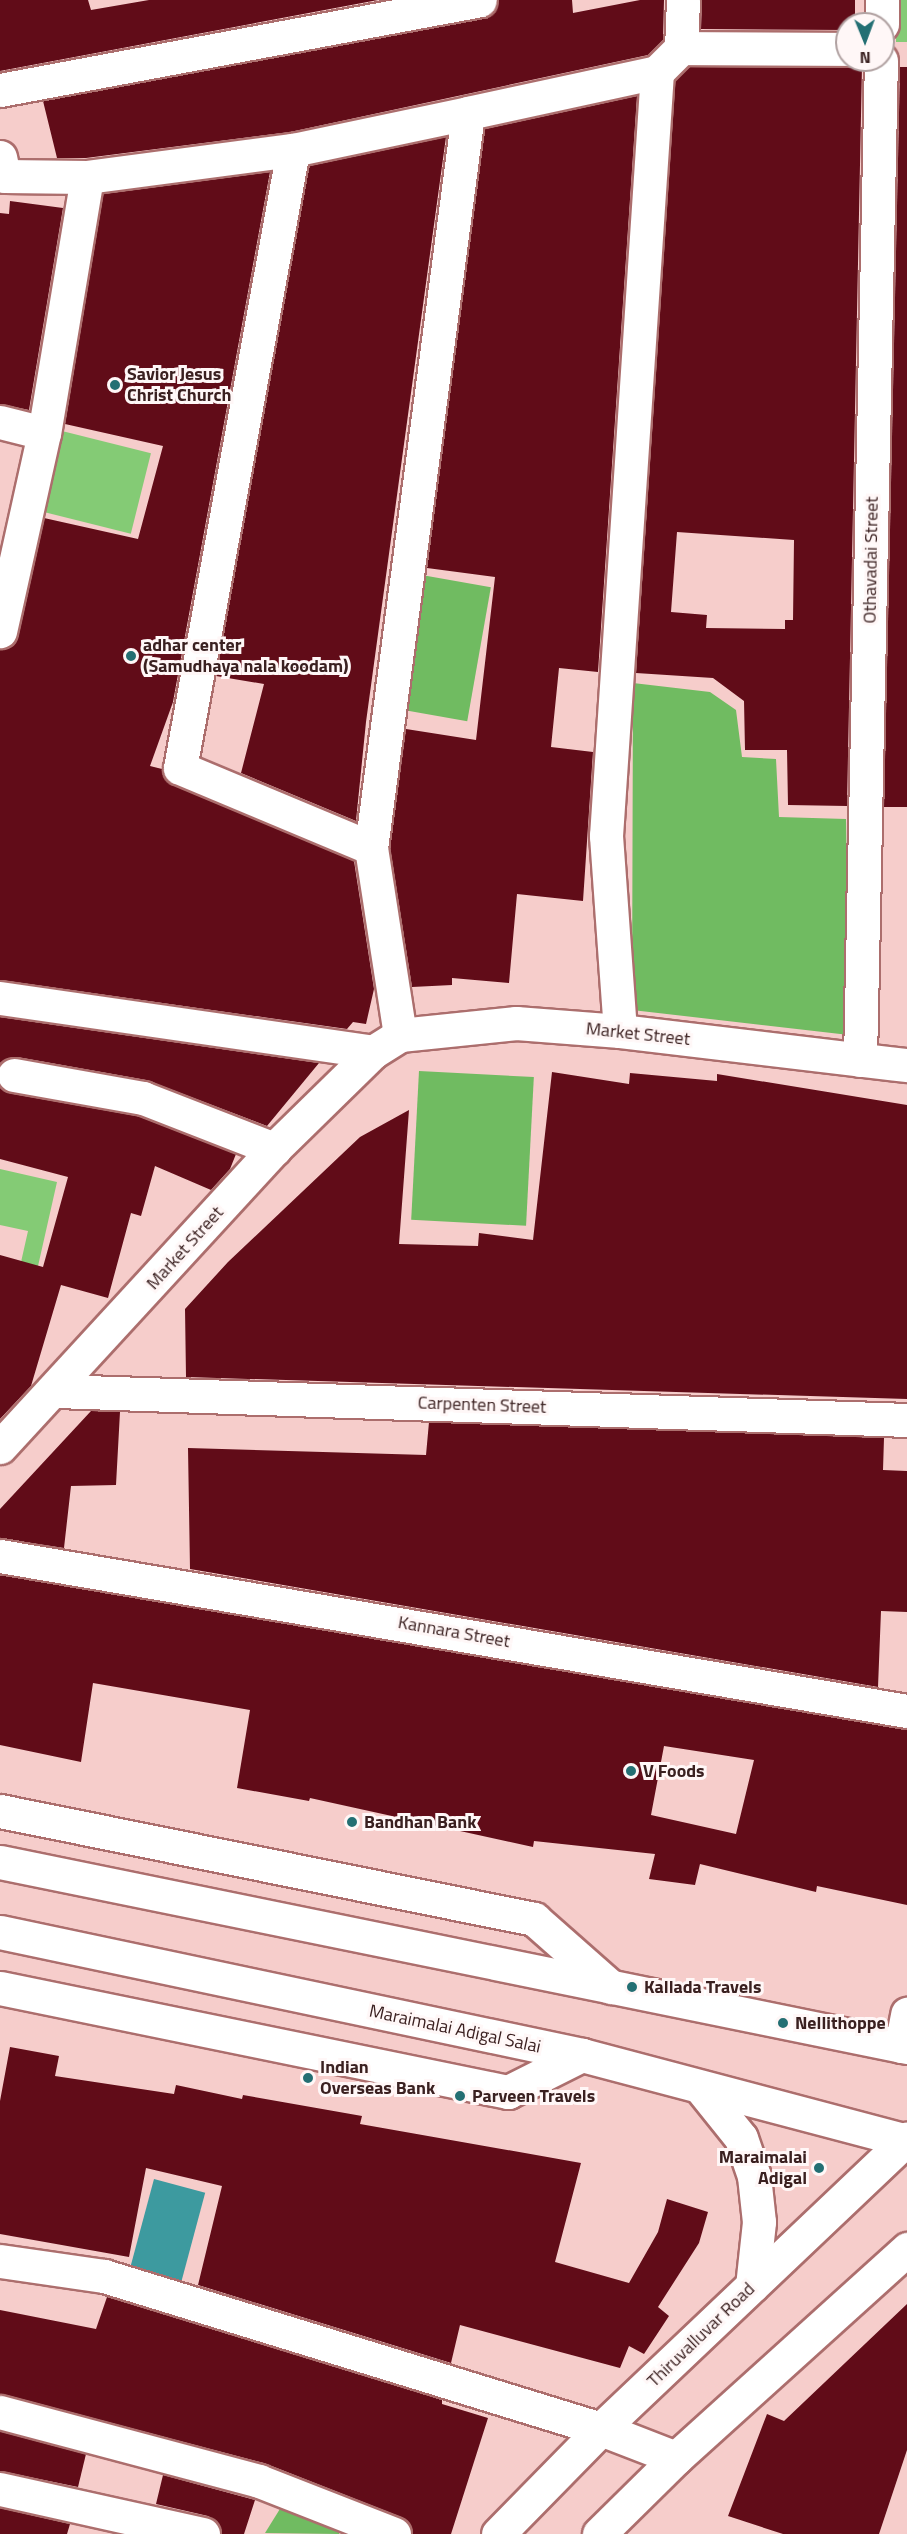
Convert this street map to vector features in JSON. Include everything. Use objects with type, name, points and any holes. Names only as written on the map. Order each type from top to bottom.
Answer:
[{"type":"street","points":[[0,90],[480,0]]},
{"type":"street","points":[[1,170],[87,177],[293,150],[657,72],[681,48],[682,0]]},
{"type":"street","points":[[681,48],[835,49]]},
{"type":"street","points":[[620,1031],[606,836],[657,72]]},
{"type":"street","name":"Othavadai Street","points":[[860,1060],[881,72]]},
{"type":"street","points":[[387,1043],[371,848],[468,113]]},
{"type":"street","points":[[293,150],[180,768],[371,848]]},
{"type":"street","points":[[0,631],[44,433],[87,177]]},
{"type":"street","points":[[0,422],[44,433]]},
{"type":"street","name":"Market Street","points":[[0,998],[387,1043],[516,1023],[620,1031],[907,1065]]},
{"type":"street","name":"Market Street","points":[[0,1448],[56,1391],[274,1149],[387,1043]]},
{"type":"street","points":[[14,1075],[143,1098],[274,1149]]},
{"type":"street","name":"Carpenten Street","points":[[56,1391],[907,1420]]},
{"type":"street","name":"Kannara Street","points":[[0,1556],[907,1711]]},
{"type":"street","points":[[0,1811],[534,1919],[611,1988]]},
{"type":"street","points":[[0,1862],[904,2047],[907,2014]]},
{"type":"street","name":"Maraimalai Adigal Salai","points":[[0,1932],[582,2055],[907,2140]]},
{"type":"street","points":[[0,1988],[508,2092],[582,2055]]},
{"type":"street","points":[[700,2087],[741,2138],[754,2176],[759,2222],[752,2286]]},
{"type":"street","name":"Thiruvalluvar Road","points":[[498,2534],[601,2429],[907,2140]]},
{"type":"street","points":[[599,2534],[676,2458],[907,2249]]},
{"type":"street","points":[[0,2261],[104,2276],[601,2429],[676,2458]]},
{"type":"street","points":[[0,2412],[259,2481],[394,2534]]},
{"type":"street","points":[[0,2489],[203,2534]]},
{"type":"green space","points":[[896,0],[907,0],[907,42],[896,42]]},
{"type":"green space","points":[[50,428],[151,453],[131,534],[30,509]]},
{"type":"green space","points":[[416,574],[491,587],[467,721],[392,708]]},
{"type":"green space","points":[[633,683],[710,692],[736,710],[742,757],[776,759],[779,817],[846,819],[849,1035],[632,1010]]},
{"type":"green space","points":[[419,1071],[534,1077],[526,1226],[411,1220]]},
{"type":"green space","points":[[0,1169],[57,1182],[36,1275],[19,1271],[28,1231],[0,1225]]},
{"type":"green space","points":[[283,2504],[340,2530],[339,2534],[265,2533]]},
{"type":"water","points":[[154,2179],[205,2193],[179,2290],[128,2277]]},
{"type":"building","points":[[0,0],[88,0],[91,10],[149,0],[378,0],[0,71]]},
{"type":"building","points":[[498,0],[572,0],[573,13],[640,0],[664,0],[663,40],[648,55],[290,132],[86,158],[57,158],[43,101],[483,18],[493,14]]},
{"type":"building","points":[[702,0],[855,0],[855,12],[835,12],[835,30],[701,29]]},
{"type":"building","points":[[835,66],[835,72],[862,72],[847,806],[788,805],[787,750],[745,750],[744,701],[713,678],[636,673],[675,80],[689,67]],"holes":[[[677,532],[794,540],[793,620],[785,620],[785,629],[706,628],[707,615],[671,612]]]},
{"type":"building","points":[[900,67],[907,67],[907,807],[884,807]]},
{"type":"building","points":[[637,96],[598,672],[559,668],[551,747],[593,752],[583,901],[517,894],[509,983],[452,978],[452,985],[412,987],[390,848],[406,729],[476,740],[495,577],[427,568],[485,129]]},
{"type":"building","points":[[446,137],[366,722],[356,821],[241,773],[264,684],[216,676],[309,166]]},
{"type":"building","points":[[270,172],[173,702],[150,766],[162,769],[166,780],[173,785],[354,861],[374,989],[366,1024],[353,1022],[347,1029],[0,980],[0,649],[13,644],[18,635],[44,518],[138,539],[163,446],[65,424],[103,194]]},
{"type":"building","points":[[10,201],[63,208],[29,410],[0,404],[0,213],[9,214]]},
{"type":"building","points":[[0,1017],[319,1063],[267,1126],[146,1080],[17,1057],[0,1063]]},
{"type":"building","points":[[552,1072],[629,1084],[630,1073],[717,1081],[717,1074],[907,1105],[907,1399],[186,1377],[185,1309],[228,1262],[360,1137],[409,1110],[399,1244],[478,1246],[479,1233],[533,1240]]},
{"type":"building","points":[[0,1087],[11,1093],[138,1116],[236,1154],[230,1169],[211,1190],[155,1166],[141,1216],[131,1213],[108,1298],[61,1285],[31,1386],[0,1419],[0,1255],[43,1267],[68,1177],[0,1159]]},
{"type":"building","points":[[91,1411],[120,1412],[116,1485],[71,1486],[64,1548],[0,1538],[0,1509]]},
{"type":"building","points":[[429,1422],[884,1438],[883,1470],[907,1471],[907,1612],[881,1611],[878,1687],[190,1569],[188,1448],[426,1455]]},
{"type":"building","points":[[0,1575],[907,1729],[907,1905],[817,1886],[816,1892],[700,1864],[695,1885],[649,1879],[655,1854],[534,1841],[533,1847],[310,1798],[309,1801],[237,1788],[250,1710],[93,1683],[81,1762],[0,1745]],"holes":[[[664,1746],[754,1760],[736,1834],[651,1815]]]},
{"type":"building","points":[[10,2047],[59,2056],[55,2076],[174,2094],[176,2085],[242,2099],[243,2095],[362,2116],[360,2124],[581,2163],[555,2262],[629,2283],[658,2232],[667,2199],[708,2212],[699,2243],[658,2307],[669,2316],[644,2354],[629,2346],[620,2368],[460,2325],[451,2363],[198,2285],[222,2186],[146,2168],[129,2257],[0,2234],[0,2101]]},
{"type":"building","points":[[107,2297],[442,2400],[442,2404],[488,2418],[451,2534],[412,2534],[409,2523],[401,2517],[264,2463],[0,2394],[0,2310],[96,2329]]},
{"type":"building","points":[[907,2304],[907,2450],[879,2534],[783,2534],[728,2516],[767,2414],[784,2421]]},
{"type":"building","points":[[0,2431],[86,2454],[78,2487],[0,2471]]},
{"type":"building","points":[[163,2475],[255,2500],[244,2534],[221,2534],[216,2521],[208,2516],[156,2504]]},
{"type":"building","points":[[0,2508],[70,2524],[67,2534],[0,2534]]},
{"type":"place","name":"Savior Jesus Christ Church","points":[[115,385]]},
{"type":"place","name":"adhar center (Samudhaya nala koodam)","points":[[131,656]]},
{"type":"place","name":"V Foods","points":[[631,1771]]},
{"type":"place","name":"Bandhan Bank","points":[[352,1822]]},
{"type":"place","name":"Kallada Travels","points":[[632,1987]]},
{"type":"place","name":"Nellithoppe","points":[[783,2023]]},
{"type":"place","name":"Indian Overseas Bank","points":[[308,2078]]},
{"type":"place","name":"Parveen Travels","points":[[460,2096]]},
{"type":"place","name":"Maraimalai Adigal","points":[[819,2168]]}]
